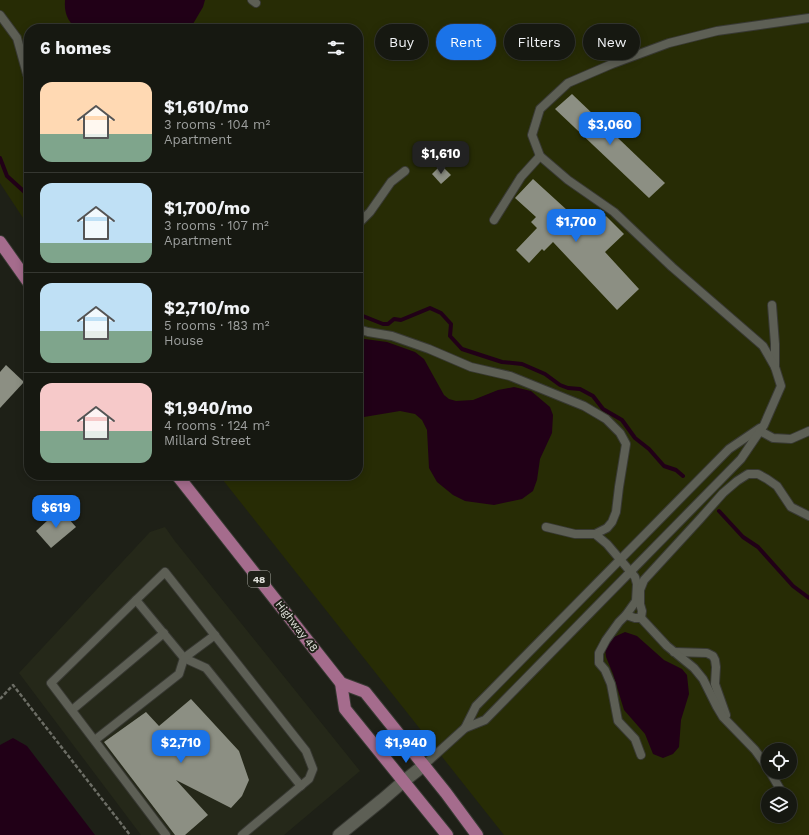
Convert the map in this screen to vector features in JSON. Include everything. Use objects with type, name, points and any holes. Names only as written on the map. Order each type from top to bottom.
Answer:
[{"type":"main road","points":[[0,242],[24,276]]},
{"type":"main road","name":"Highway 48","points":[[181,480],[342,683]]},
{"type":"main road","points":[[447,835],[345,709],[342,683],[365,692],[446,793],[477,835]]},
{"type":"street","points":[[339,835],[423,766]]},
{"type":"lane","points":[[0,15],[17,38],[24,66]]},
{"type":"lane","points":[[776,367],[763,346],[672,267],[614,212],[568,180],[540,156],[532,135],[540,109],[568,83],[612,64],[669,43],[717,32],[809,18]]},
{"type":"lane","points":[[494,220],[522,177],[540,156]]},
{"type":"lane","points":[[363,219],[370,212],[391,182],[405,171]]},
{"type":"lane","points":[[423,766],[466,728],[485,720],[741,459],[762,428],[780,386],[776,367],[776,344],[772,306]]},
{"type":"lane","points":[[363,330],[392,336],[429,349],[471,367],[510,376],[584,406],[606,420],[620,433],[626,444],[616,512],[612,522],[607,528],[595,534],[575,534],[546,528]]},
{"type":"lane","points":[[762,428],[773,438],[791,439],[809,431]]},
{"type":"lane","points":[[466,728],[476,706],[728,449],[762,428]]},
{"type":"lane","points":[[641,618],[642,611],[640,604],[640,590],[644,580],[723,492],[748,474],[758,474],[767,479],[777,486],[791,507],[809,516]]},
{"type":"lane","points":[[595,534],[608,544],[635,576],[637,584],[636,601],[619,622],[599,652],[600,663],[605,670],[610,684],[618,721],[635,739],[641,755]]},
{"type":"lane","points":[[166,835],[52,683],[165,572],[306,751],[313,769],[309,779],[242,835]]},
{"type":"lane","points":[[136,600],[184,658],[206,668],[301,786]]},
{"type":"lane","points":[[626,615],[641,618],[674,652],[694,668],[703,679],[723,717],[755,750],[761,758]]},
{"type":"lane","points":[[72,710],[164,633]]},
{"type":"lane","points":[[94,740],[179,674],[184,658],[215,635]]},
{"type":"lane","points":[[674,652],[707,653],[713,656],[716,668],[715,684],[729,724]]},
{"type":"path","points":[[0,699],[13,685],[130,835]]},
{"type":"shaded area","points":[[65,0],[205,0],[203,7],[193,24],[72,24],[67,16]]},
{"type":"shaded area","points":[[363,339],[387,342],[415,352],[424,359],[444,395],[449,399],[456,401],[473,400],[498,390],[514,387],[531,391],[550,407],[553,415],[552,433],[540,459],[537,480],[533,491],[522,499],[494,505],[465,501],[453,495],[437,482],[429,468],[427,430],[422,420],[415,414],[400,411],[363,417]]},
{"type":"shaded area","points":[[165,527],[360,771],[284,835],[141,835],[19,673],[150,532]]},
{"type":"shaded area","points":[[625,632],[637,636],[664,660],[682,669],[687,675],[689,694],[681,720],[679,747],[673,754],[663,758],[653,754],[645,734],[624,710],[606,657],[605,648],[614,637]]},
{"type":"shaded area","points":[[13,738],[27,746],[95,835],[0,835],[0,745]]},
{"type":"green space","points":[[0,0],[809,0],[809,835],[504,835],[223,480],[363,480],[363,24],[24,24],[24,219],[0,183]]},
{"type":"building","points":[[572,94],[665,183],[649,198],[555,109]]},
{"type":"building","points":[[441,165],[451,175],[441,184],[432,174]]},
{"type":"building","points":[[533,179],[590,231],[606,216],[624,234],[605,252],[639,289],[617,310],[553,242],[544,251],[542,249],[529,263],[516,250],[537,228],[531,222],[536,217],[515,198]]},
{"type":"building","points":[[6,365],[24,382],[0,408],[0,372]]},
{"type":"building","points":[[60,509],[76,527],[51,548],[36,531]]},
{"type":"building","points":[[191,699],[239,751],[249,780],[242,796],[231,808],[176,780],[208,815],[185,835],[175,835],[104,742],[146,712],[159,726]]},
{"type":"waterway","points":[[0,158],[7,176],[24,191]]},
{"type":"waterway","points":[[363,316],[383,324],[388,324],[394,319],[401,320],[430,308],[441,313],[451,324],[450,336],[462,349],[502,362],[522,364],[545,374],[560,385],[568,388],[580,389],[593,396],[603,409],[622,420],[635,438],[649,449],[664,466],[676,470],[683,476]]},
{"type":"waterway","points":[[719,511],[743,537],[758,547],[793,586],[809,598]]}]
